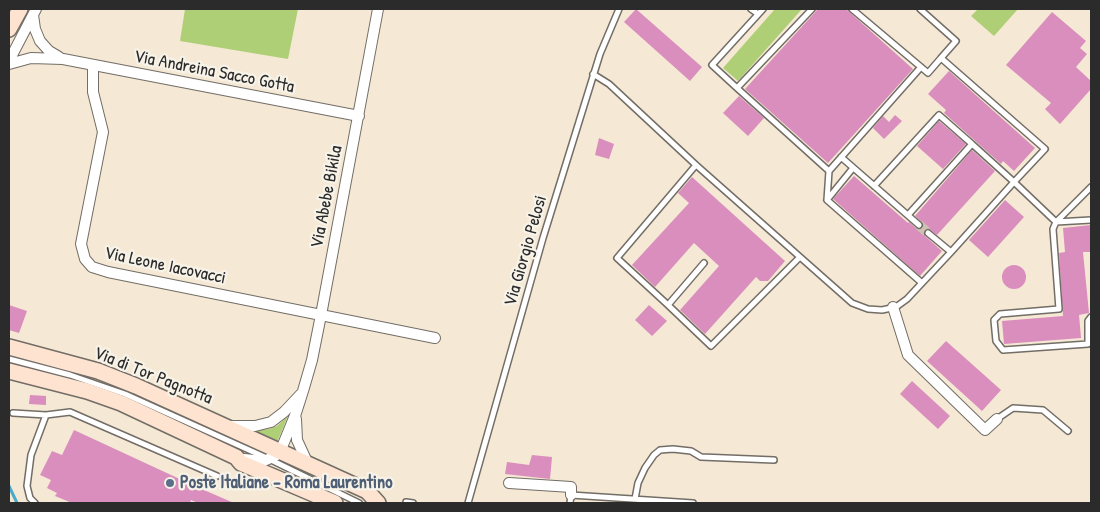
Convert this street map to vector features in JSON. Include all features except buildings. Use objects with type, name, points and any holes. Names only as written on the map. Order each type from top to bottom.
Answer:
[{"type":"street","name":"Via Abebe Bikila","points":[[274,456],[296,413],[312,360],[378,9]]},
{"type":"street","points":[[9,30],[30,11]]},
{"type":"street","points":[[30,11],[40,41],[49,51],[63,59]]},
{"type":"street","points":[[9,62],[30,11]]},
{"type":"street","points":[[9,62],[31,58],[63,59]]},
{"type":"street","name":"Via Andreina Sacco Gotta","points":[[63,59],[359,116]]},
{"type":"street","name":"Via Leone Iacovacci","points":[[93,66],[93,92],[103,132],[81,244],[85,259],[92,267],[108,272],[435,338]]},
{"type":"street","points":[[893,307],[908,355],[985,430],[997,419]]},
{"type":"street","name":"Via di Tor Pagnotta","points":[[9,347],[98,371],[136,386],[225,426],[274,456],[309,465],[367,491],[378,503]]},
{"type":"street","name":"Via di Tor Pagnotta","points":[[9,371],[86,391],[121,403],[236,457],[252,461],[274,456]]},
{"type":"street","name":"Via Abebe Bikila","points":[[225,426],[255,426],[271,422],[284,412],[303,391]]},
{"type":"street","name":"Via Abebe Bikila","points":[[296,413],[297,440],[309,465]]},
{"type":"street","name":"Via di Tor Pagnotta","points":[[236,457],[241,462],[335,503]]},
{"type":"street","points":[[509,483],[571,487],[570,499]]},
{"type":"lane","name":"Via Giorgio Pelosi","points":[[468,503],[538,257],[600,54],[619,9]]},
{"type":"lane","points":[[752,9],[758,14]]},
{"type":"lane","points":[[763,9],[712,66],[829,171]]},
{"type":"lane","points":[[737,88],[812,9]]},
{"type":"lane","points":[[852,9],[928,73],[956,41],[920,9]]},
{"type":"lane","points":[[594,74],[609,84],[696,165],[852,303],[868,309],[882,310],[893,307],[907,299],[1045,149],[941,58]]},
{"type":"lane","points":[[826,200],[829,171],[921,66]]},
{"type":"lane","points":[[874,186],[939,115],[1056,222],[1091,220]]},
{"type":"lane","points":[[908,215],[972,144]]},
{"type":"lane","points":[[841,157],[919,225]]},
{"type":"lane","points":[[696,165],[617,258],[711,346],[800,257]]},
{"type":"lane","points":[[826,200],[853,168]]},
{"type":"lane","points":[[1091,187],[1056,222],[1053,229],[1059,309],[1000,314],[994,320],[996,341],[1003,350],[1088,344],[1088,321],[1091,317]]},
{"type":"lane","points":[[826,200],[922,283]]},
{"type":"lane","points":[[928,233],[951,252]]},
{"type":"lane","points":[[668,305],[704,263]]},
{"type":"lane","name":"Via di Tor Pagnotta","points":[[9,359],[70,375],[116,390],[274,456],[359,503]]},
{"type":"lane","points":[[997,419],[1013,408],[1043,410],[1068,431]]},
{"type":"lane","points":[[13,413],[46,415],[70,412],[217,476]]},
{"type":"lane","points":[[35,503],[30,498],[27,486],[31,455],[46,415]]},
{"type":"lane","points":[[635,499],[638,483],[645,468],[660,450],[691,451],[701,457],[774,460]]},
{"type":"lane","points":[[570,499],[635,499],[693,503]]},
{"type":"lane","points":[[406,502],[413,503]]},
{"type":"green space","points":[[185,9],[298,9],[288,59],[180,41]]},
{"type":"green space","points":[[775,9],[802,9],[738,81],[723,68]]},
{"type":"green space","points":[[978,9],[1018,9],[994,36],[971,16]]},
{"type":"green space","points":[[288,416],[275,443],[250,431],[277,426]]},
{"type":"waterway","points":[[9,486],[17,503]]},
{"type":"tunnel","points":[[919,225],[928,233]]},
{"type":"place","name":"Poste Italiane – Roma Laurentino","points":[[170,483]]}]
